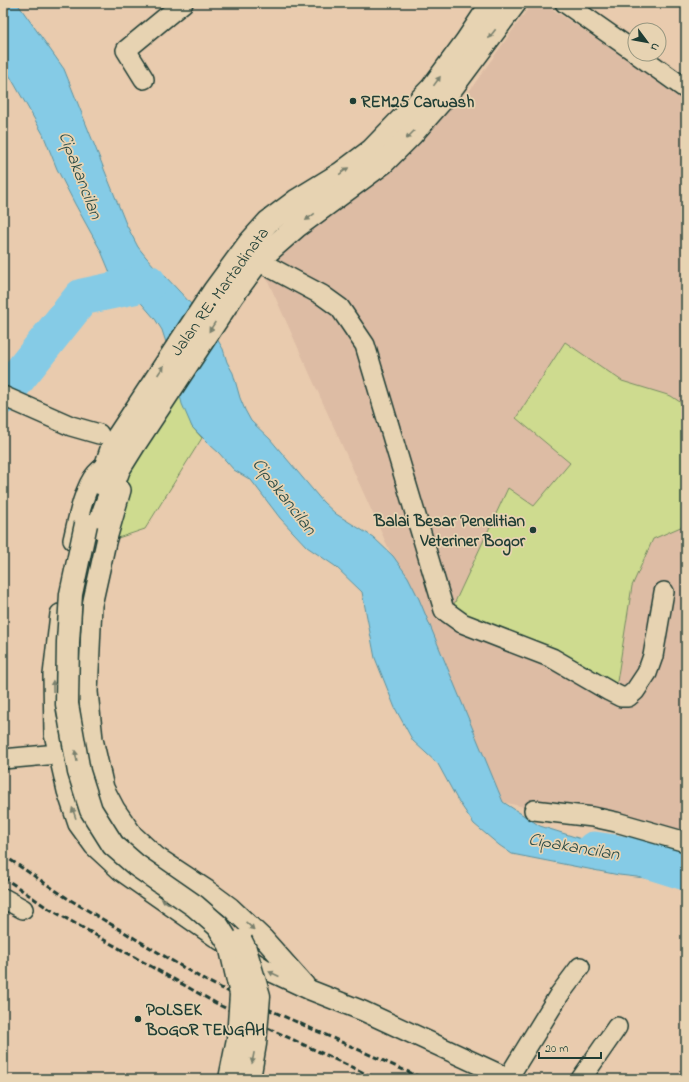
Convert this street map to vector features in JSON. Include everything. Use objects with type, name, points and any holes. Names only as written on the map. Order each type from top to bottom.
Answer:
[{"type":"main road","name":"Jalan RE. Martadinata","points":[[92,526],[113,467],[113,445],[117,438],[147,408],[224,293],[250,242],[268,222],[296,201],[340,174],[372,150],[432,88],[466,42],[492,3]]},
{"type":"main road","points":[[224,293],[269,250],[296,227],[383,163],[448,93],[515,3]]},
{"type":"main road","points":[[92,526],[71,594],[68,642],[67,704],[79,772],[91,810],[113,845],[136,865],[195,906],[218,926],[230,945],[241,994],[238,1039],[230,1079]]},
{"type":"main road","points":[[92,526],[80,640],[81,700],[93,768],[102,798],[122,834],[143,856],[201,894],[227,916],[246,949],[259,996],[255,1044],[249,1079]]},
{"type":"street","points":[[144,79],[126,50],[183,3]]},
{"type":"street","points":[[565,3],[627,47]]},
{"type":"street","points":[[648,62],[686,89]]},
{"type":"street","points":[[258,261],[322,295],[340,308],[365,345],[444,610],[462,623],[552,658],[609,691],[628,697],[635,691],[647,674],[653,656],[664,592]]},
{"type":"street","points":[[3,396],[71,426],[117,438]]},
{"type":"street","points":[[310,990],[264,939],[230,907],[157,857],[133,835],[115,809],[104,788],[93,739],[88,692],[92,605],[106,542],[122,488],[122,480],[113,467],[96,474],[91,481],[82,506],[64,578],[53,675],[54,734],[58,754],[67,791],[78,824],[94,846],[121,871],[263,968],[310,990],[363,1011],[509,1078],[559,995],[580,967]]},
{"type":"street","points":[[3,759],[58,754]]},
{"type":"street","points":[[534,810],[593,817],[686,842]]},
{"type":"street","points":[[190,919],[202,908],[205,903],[207,890]]},
{"type":"street","points":[[4,900],[23,909]]},
{"type":"street","points":[[581,1079],[617,1027]]},
{"type":"street","points":[[221,1079],[232,1073],[249,1079]]},
{"type":"shaded area","name":"Balai Besar Penelitian Veteriner Bogor","points":[[532,3],[543,3],[616,52],[627,60],[627,62],[630,62],[686,102],[686,854],[593,817],[541,811],[503,802],[258,259],[365,178],[465,97]]},
{"type":"green space","points":[[565,342],[622,381],[671,396],[686,406],[686,528],[683,526],[653,539],[632,586],[616,688],[449,615],[508,488],[534,506],[570,463],[516,418]]},
{"type":"green space","points":[[177,383],[192,427],[202,438],[145,529],[106,542],[122,480]]},
{"type":"water","points":[[3,3],[17,3],[64,69],[126,224],[138,247],[206,320],[223,349],[227,362],[233,373],[240,398],[251,421],[270,439],[323,502],[336,514],[373,537],[393,556],[408,577],[419,599],[503,802],[540,826],[686,872],[686,884],[681,882],[619,875],[512,854],[474,824],[457,799],[438,764],[413,741],[395,708],[375,658],[362,592],[335,566],[307,547],[280,518],[251,480],[234,470],[192,427],[182,404],[170,355],[162,330],[155,319],[130,290],[111,275],[101,251],[57,169],[43,134],[3,64]]},
{"type":"waterway","points":[[3,396],[82,297],[148,283]]},
{"type":"waterway","name":"Cipakancilan","points":[[594,850],[635,856],[686,872]]},
{"type":"railway","points":[[3,855],[67,898],[201,978],[424,1079]]},
{"type":"railway","points":[[3,877],[46,907],[221,1006],[377,1079]]},
{"type":"place","name":"REM25 Carwash","points":[[353,101]]},
{"type":"place","name":"Balai Besar Penelitian Veteriner Bogor","points":[[533,530]]},
{"type":"place","name":"POLSEK BOGOR TENGAH","points":[[138,1019]]}]
